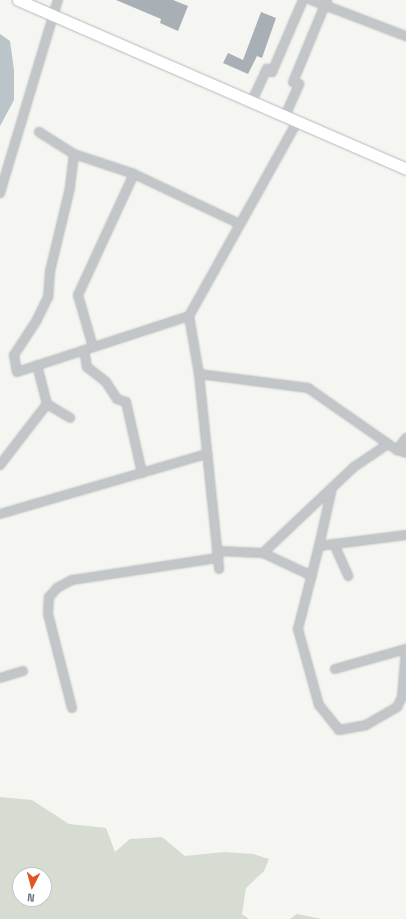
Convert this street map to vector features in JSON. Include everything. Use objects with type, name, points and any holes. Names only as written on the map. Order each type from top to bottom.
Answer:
[{"type":"main road","points":[[18,0],[406,169]]},
{"type":"street","points":[[0,193],[58,0]]},
{"type":"street","points":[[252,103],[267,69],[272,72],[303,0]]},
{"type":"street","points":[[311,0],[326,3],[406,36]]},
{"type":"street","points":[[285,116],[299,84],[293,82],[326,3]]},
{"type":"street","points":[[219,569],[199,374],[188,316],[297,122]]},
{"type":"street","points":[[38,132],[74,154],[134,174],[240,224]]},
{"type":"street","points":[[74,154],[70,188],[50,271],[48,297],[37,320],[14,355],[17,372],[188,316]]},
{"type":"street","points":[[93,347],[78,295],[134,174]]},
{"type":"street","points":[[84,350],[87,367],[106,382],[117,399],[126,402],[142,473]]},
{"type":"street","points":[[38,365],[47,404],[70,418]]},
{"type":"street","points":[[199,374],[308,388],[397,450],[406,453]]},
{"type":"street","points":[[0,465],[47,404]]},
{"type":"street","points":[[397,450],[406,438]]},
{"type":"street","points":[[263,553],[354,467],[388,444]]},
{"type":"street","points":[[0,514],[207,454]]},
{"type":"street","points":[[332,488],[298,629],[319,705],[339,730],[366,725],[397,707],[402,698],[406,649],[335,669]]},
{"type":"street","points":[[319,546],[406,535]]},
{"type":"street","points":[[334,544],[348,576]]},
{"type":"street","points":[[72,708],[48,614],[49,598],[57,588],[72,580],[217,554],[263,553],[312,576]]},
{"type":"street","points":[[0,678],[23,672]]},
{"type":"shaded area","points":[[0,34],[10,41],[14,70],[14,100],[0,126]]},
{"type":"shaded area","points":[[0,797],[32,800],[69,824],[106,828],[115,852],[130,839],[162,837],[185,856],[224,852],[253,854],[269,859],[264,871],[246,888],[242,914],[249,919],[0,919]]},
{"type":"shaded area","points":[[297,914],[322,919],[290,919]]},
{"type":"building","points":[[116,0],[173,0],[188,6],[178,31],[160,23],[161,19]]},
{"type":"building","points":[[261,12],[276,18],[262,58],[257,56],[248,74],[223,63],[228,53],[243,60]]}]
